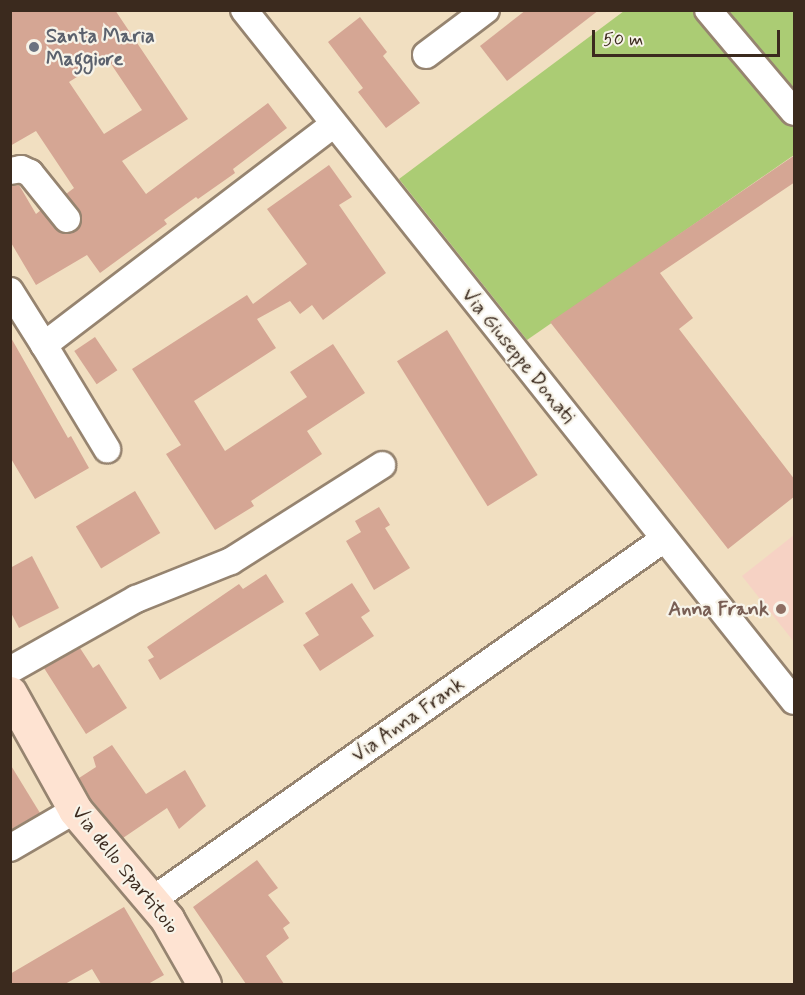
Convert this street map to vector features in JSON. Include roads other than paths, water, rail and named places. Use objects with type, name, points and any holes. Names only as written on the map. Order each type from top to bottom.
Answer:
[{"type":"main road","name":"Via dello Spartitoio","points":[[10,693],[19,733],[75,810],[179,936],[204,984]]},
{"type":"street","name":"Via Giuseppe Donati","points":[[244,10],[333,125],[795,701]]},
{"type":"street","points":[[426,55],[486,10]]},
{"type":"street","points":[[708,10],[795,112]]},
{"type":"street","points":[[44,345],[333,125]]},
{"type":"street","points":[[10,171],[21,168],[30,173],[67,219]]},
{"type":"street","points":[[10,291],[107,448]]},
{"type":"street","points":[[10,670],[136,599],[231,561],[382,465]]},
{"type":"street","name":"Via Anna Frank","points":[[151,901],[664,539]]},
{"type":"street","points":[[10,848],[75,810]]},
{"type":"place","name":"Santa Maria Maggiore","points":[[34,47]]},
{"type":"place","name":"Anna Frank","points":[[781,609]]}]
